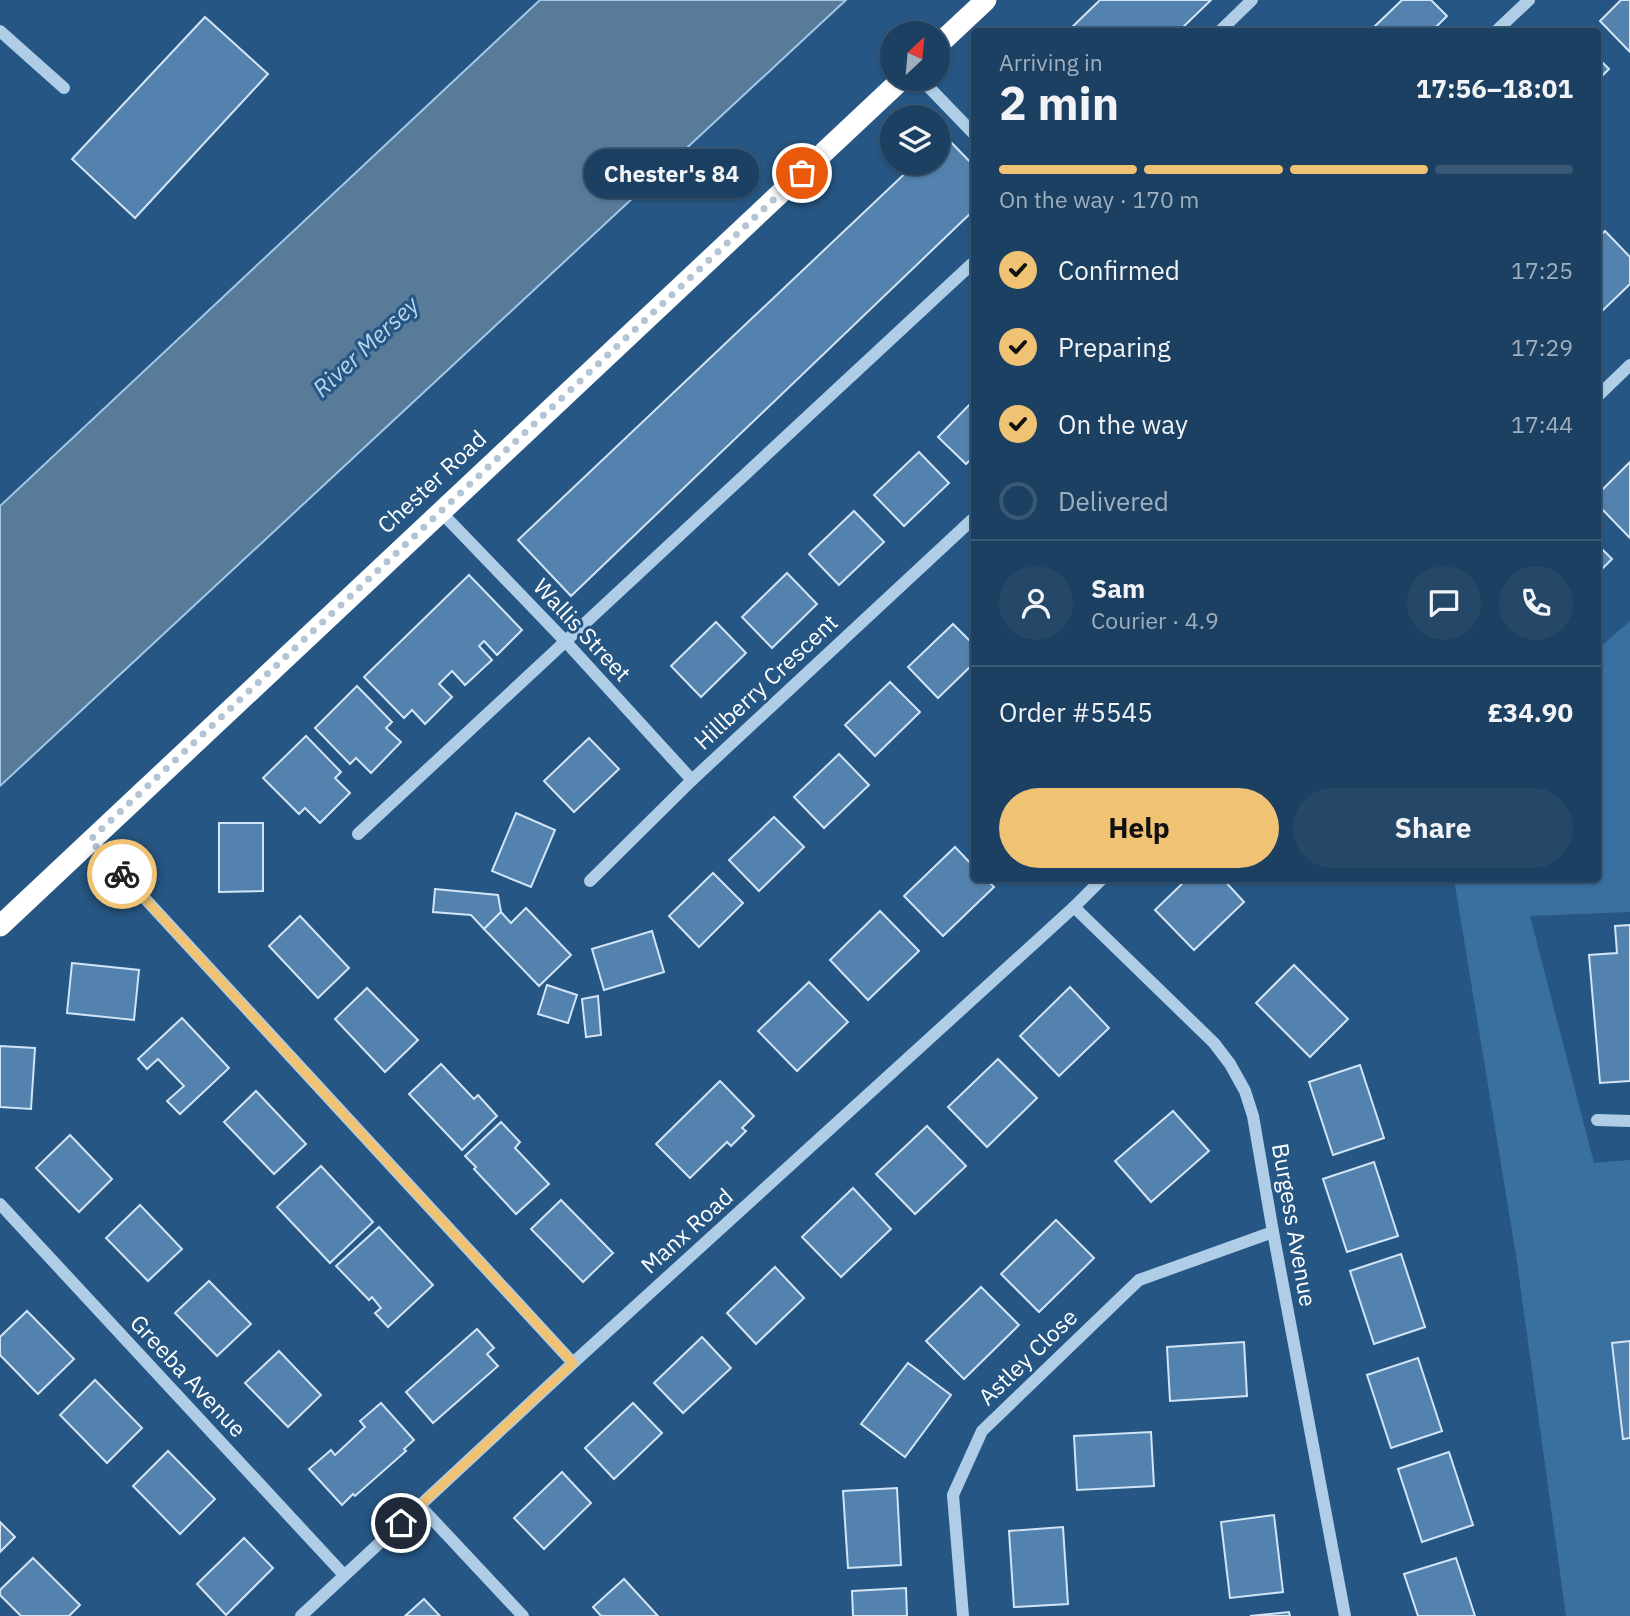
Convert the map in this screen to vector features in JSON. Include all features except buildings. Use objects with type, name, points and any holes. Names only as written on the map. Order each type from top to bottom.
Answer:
[{"type":"highway","points":[[950,34],[986,0]]},
{"type":"highway","name":"Chester Road","points":[[0,926],[889,91]]},
{"type":"street","points":[[1223,28],[1252,0]]},
{"type":"street","points":[[1499,28],[1529,0]]},
{"type":"street","points":[[0,31],[64,88]]},
{"type":"street","points":[[933,91],[971,131]]},
{"type":"street","points":[[358,834],[971,265]]},
{"type":"street","points":[[1601,393],[1630,365]]},
{"type":"street","name":"Wallis Street","points":[[440,511],[566,642],[692,780]]},
{"type":"street","name":"Hillberry Crescent","points":[[590,881],[692,780],[971,521]]},
{"type":"street","points":[[90,840],[573,1363]]},
{"type":"street","name":"Manx Road","points":[[301,1616],[1099,882]]},
{"type":"street","name":"Burgess Avenue","points":[[1074,907],[1214,1042],[1245,1091],[1253,1116],[1345,1616]]},
{"type":"street","points":[[1597,1119],[1630,1121]]},
{"type":"street","name":"Greeba Avenue","points":[[0,1205],[344,1575]]},
{"type":"street","name":"Astley Close","points":[[963,1616],[953,1495],[982,1431],[1139,1280],[1273,1232]]},
{"type":"street","points":[[420,1506],[523,1616]]},
{"type":"shaded area","points":[[1630,621],[1630,912],[1530,916],[1594,1163],[1630,1160],[1630,1616],[1566,1616],[1516,1255],[1454,882],[1601,882],[1601,646]]},
{"type":"water","name":"River Mersey","points":[[540,0],[846,0],[0,786],[0,506]]},
{"type":"way so far","points":[[122,874],[90,840],[802,173]]},
{"type":"place","name":"Chester's 84","points":[[802,173]]},
{"type":"route","points":[[122,874],[573,1363],[401,1523]]}]
